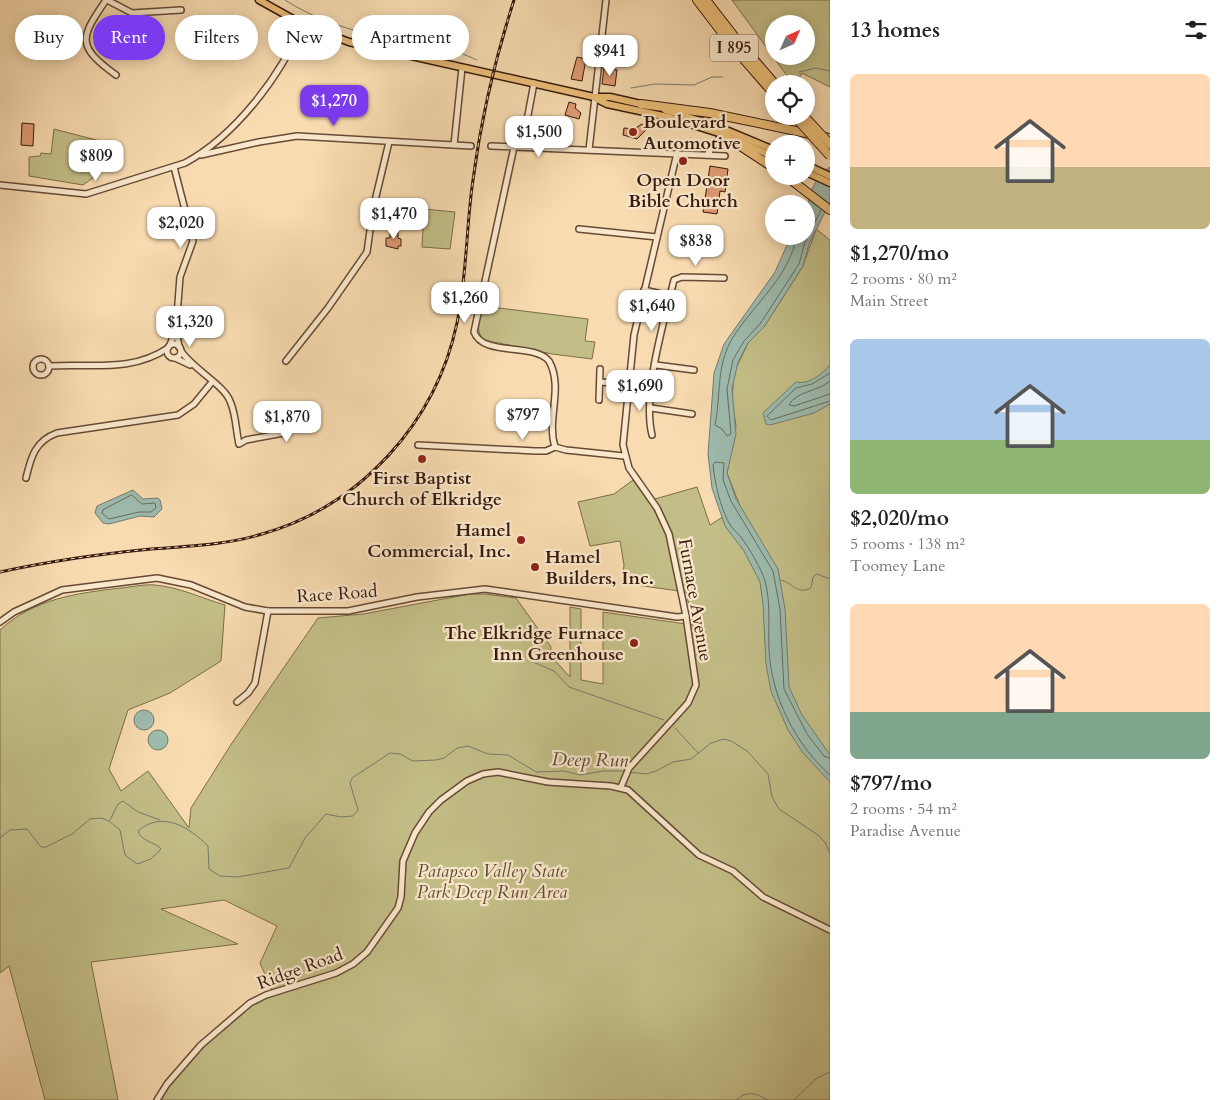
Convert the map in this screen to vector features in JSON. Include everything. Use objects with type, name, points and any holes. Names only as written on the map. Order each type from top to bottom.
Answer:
[{"type":"highway","name":"I 895","points":[[697,0],[733,47],[765,84]]},
{"type":"highway","name":"I 895","points":[[706,0],[767,75]]},
{"type":"highway","points":[[641,104],[710,113],[830,138]]},
{"type":"highway","points":[[802,125],[830,156]]},
{"type":"highway","points":[[812,125],[830,144]]},
{"type":"highway","points":[[722,134],[765,162]]},
{"type":"highway","points":[[797,185],[830,210]]},
{"type":"main road","points":[[259,0],[286,15]]},
{"type":"main road","points":[[342,39],[359,45],[594,97],[610,97],[641,104],[714,125],[765,146]]},
{"type":"main road","points":[[594,97],[607,104],[668,118],[722,134],[765,153]]},
{"type":"main road","points":[[815,173],[830,176]]},
{"type":"main road","points":[[815,174],[830,183]]},
{"type":"street","points":[[116,75],[92,57],[86,43],[86,31],[106,0],[132,12],[181,10]]},
{"type":"street","points":[[589,150],[606,0]]},
{"type":"street","points":[[0,185],[86,194],[174,168],[199,155],[230,128],[269,85],[285,60]]},
{"type":"street","points":[[454,145],[462,68]]},
{"type":"street","points":[[522,147],[534,83]]},
{"type":"street","points":[[707,155],[722,134]]},
{"type":"street","points":[[199,155],[286,137],[323,136],[389,142],[471,146]]},
{"type":"street","points":[[286,361],[328,308],[367,252],[372,209],[389,142]]},
{"type":"street","points":[[491,146],[725,156]]},
{"type":"street","points":[[514,147],[474,332],[477,338],[485,344],[537,354],[549,361],[556,386],[552,430],[555,447]]},
{"type":"street","name":"Furnace Avenue","points":[[621,787],[624,775],[629,768],[681,712],[694,694],[695,679],[686,616],[666,526],[653,501],[632,473],[624,456],[623,434],[633,341],[677,153]]},
{"type":"street","points":[[174,168],[193,241],[180,276],[176,329],[180,349],[174,358]]},
{"type":"street","points":[[580,229],[657,237]]},
{"type":"street","points":[[652,435],[650,426],[652,387],[674,280],[682,277],[724,278]]},
{"type":"street","points":[[644,290],[670,296]]},
{"type":"street","points":[[176,329],[168,354],[192,365]]},
{"type":"street","points":[[154,357],[174,344],[192,365],[223,391],[230,402],[238,444],[246,440],[289,432],[307,406]]},
{"type":"street","points":[[49,366],[81,364],[113,366],[154,357],[174,358]]},
{"type":"street","points":[[656,365],[694,370]]},
{"type":"street","points":[[599,400],[600,369]]},
{"type":"street","points":[[26,478],[33,454],[46,438],[57,433],[178,415],[194,404],[212,382]]},
{"type":"street","points":[[601,382],[652,387]]},
{"type":"street","points":[[651,408],[692,414]]},
{"type":"street","points":[[418,445],[534,452],[546,451],[555,447],[566,450],[624,456]]},
{"type":"street","name":"Race Road","points":[[0,622],[14,612],[53,592],[147,579],[182,582],[234,604],[268,611],[348,611],[417,597],[485,589],[677,617],[686,616]]},
{"type":"street","points":[[237,702],[248,693],[255,683],[268,611]]},
{"type":"street","name":"Ridge Road","points":[[158,1100],[166,1084],[201,1045],[250,1003],[266,995],[336,973],[353,964],[367,952],[400,902],[403,861],[415,833],[434,807],[467,781],[483,774],[498,772],[548,782],[621,787]]},
{"type":"street","points":[[621,787],[634,794],[699,855],[729,868],[763,897],[830,930]]},
{"type":"green space","points":[[732,0],[830,0],[830,87],[815,80],[815,75],[802,73],[801,75],[786,75],[779,65],[815,65],[815,15],[765,15],[765,45]]},
{"type":"green space","points":[[54,129],[100,141],[104,157],[104,170],[83,185],[29,176],[29,157],[40,156],[41,153],[51,154]]},
{"type":"green space","points":[[424,209],[455,212],[450,249],[422,247]]},
{"type":"green space","name":"Patapsco Valley State Park Deep Run Area","points":[[816,229],[830,240],[830,1100],[158,1100],[176,1074],[211,1036],[249,1005],[273,993],[260,963],[277,926],[224,900],[161,909],[238,944],[91,962],[118,1100],[45,1100],[9,966],[0,973],[0,630],[27,611],[56,599],[88,592],[142,585],[173,588],[225,605],[221,661],[170,693],[128,710],[109,769],[121,791],[148,771],[189,828],[191,808],[232,743],[318,618],[363,614],[470,594],[516,598],[551,647],[550,655],[570,677],[570,607],[581,609],[581,680],[603,684],[603,612],[693,625],[686,592],[622,583],[624,565],[620,541],[590,546],[578,502],[614,494],[633,480],[648,501],[697,487],[710,525],[740,506],[727,473],[736,426],[732,401],[734,373],[748,343],[764,327],[803,266],[810,245],[815,245]]},
{"type":"green space","points":[[483,306],[588,319],[585,341],[595,342],[592,359],[552,354],[484,340],[478,328]]},
{"type":"water","points":[[830,167],[830,202],[815,232],[815,195],[810,195],[822,173]]},
{"type":"water","points":[[787,245],[809,245],[803,266],[764,327],[748,343],[738,362],[732,389],[736,434],[727,473],[736,499],[778,569],[785,609],[789,687],[802,715],[830,755],[830,782],[803,753],[788,730],[771,691],[766,664],[760,582],[744,551],[725,526],[712,488],[708,454],[714,373],[724,344],[775,272]]},
{"type":"water","points":[[830,365],[830,404],[814,413],[770,425],[766,424],[763,413],[796,382],[810,380]]},
{"type":"water","points":[[133,490],[143,499],[158,498],[162,509],[154,517],[140,516],[109,524],[103,523],[95,513],[97,506]]},
{"type":"water","points":[[144,710],[151,713],[154,720],[151,727],[144,730],[137,727],[134,720],[137,713]]},
{"type":"water","points":[[158,730],[165,733],[168,740],[165,747],[158,750],[151,747],[148,740],[151,733]]},
{"type":"building","points":[[577,57],[586,59],[582,81],[571,79]]},
{"type":"building","points":[[604,68],[617,70],[615,86],[602,84]]},
{"type":"building","points":[[569,102],[576,104],[575,108],[581,113],[579,119],[565,115]]},
{"type":"building","points":[[22,123],[34,124],[33,146],[21,145]]},
{"type":"building","name":"Boulevard Automotive","points":[[642,124],[646,130],[637,139],[623,135],[624,128],[634,129]]},
{"type":"building","points":[[710,166],[728,169],[725,192],[720,191],[717,214],[703,212]]},
{"type":"building","points":[[390,230],[398,230],[401,246],[398,246],[398,249],[386,246],[386,238],[390,238]]},
{"type":"waterway","points":[[285,0],[307,13],[352,29]]},
{"type":"waterway","points":[[469,57],[477,60]]},
{"type":"waterway","points":[[799,72],[816,68],[830,71]]},
{"type":"waterway","points":[[631,88],[655,84],[694,85],[712,77],[723,77]]},
{"type":"waterway","points":[[781,580],[799,589],[806,590],[811,588],[813,577],[817,574],[830,579]]},
{"type":"waterway","points":[[533,662],[554,671],[569,687],[664,720]]},
{"type":"waterway","points":[[675,728],[699,754]]},
{"type":"waterway","name":"Deep Run","points":[[629,772],[646,774],[656,771],[673,762],[691,759],[711,743],[724,739],[731,741],[747,751],[768,774],[772,797],[779,809],[818,835],[825,842],[830,853]]},
{"type":"waterway","name":"Deep Run","points":[[0,838],[10,830],[27,829],[41,847],[46,847],[72,834],[90,819],[101,818],[109,821],[120,830],[125,855],[137,864],[151,859],[161,849],[142,837],[138,831],[156,822],[166,822],[184,827],[208,846],[209,869],[220,876],[237,877],[289,868],[305,838],[326,814],[341,817],[353,816],[358,810],[350,783],[352,778],[390,753],[400,754],[413,761],[436,760],[444,758],[457,748],[468,746],[488,754],[508,755],[536,772],[564,771],[580,775],[603,771],[625,771]]},
{"type":"waterway","points":[[110,820],[118,804],[123,801],[138,812],[160,820]]},
{"type":"waterway","points":[[794,1100],[817,1078],[830,1072]]},
{"type":"waterway","points":[[736,1100],[748,1094],[768,1100]]},
{"type":"railway","points":[[0,572],[75,558],[221,543],[262,534],[298,521],[331,503],[362,481],[389,455],[412,426],[432,394],[447,359],[457,323],[463,287],[471,198],[480,134],[495,67],[514,0]]},
{"type":"place","name":"Boulevard Automotive","points":[[633,132]]},
{"type":"place","name":"Open Door Bible Church","points":[[683,161]]},
{"type":"place","name":"First Baptist Church of Elkridge","points":[[422,459]]},
{"type":"place","name":"Hamel Commercial, Inc.","points":[[521,540]]},
{"type":"place","name":"Hamel Builders, Inc.","points":[[535,567]]},
{"type":"place","name":"The Elkridge Furnace Inn Greenhouse","points":[[634,643]]}]
